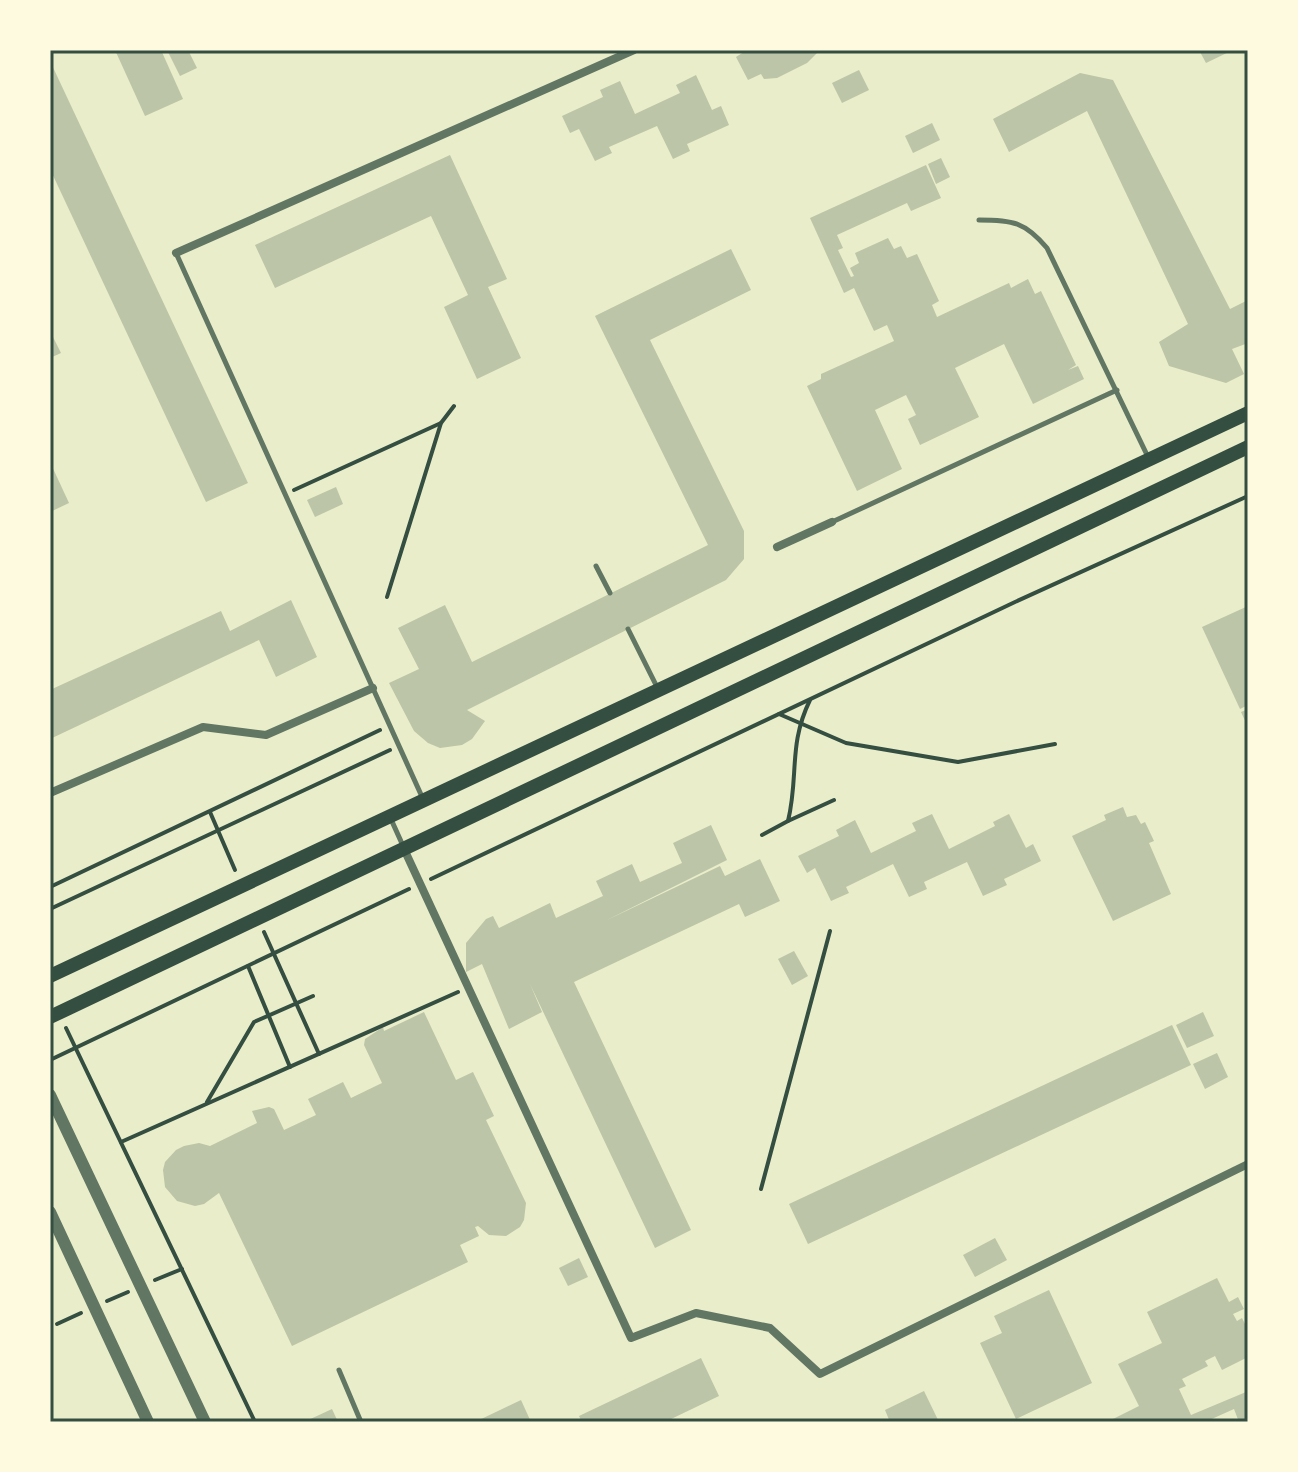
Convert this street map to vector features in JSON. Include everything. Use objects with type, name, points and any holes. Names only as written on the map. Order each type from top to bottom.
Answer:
[{"type":"main road","points":[[50,976],[1248,413]]},
{"type":"main road","points":[[54,1015],[1248,447]]},
{"type":"street","points":[[176,253],[634,50]]},
{"type":"street","points":[[777,547],[832,522]]},
{"type":"street","points":[[50,793],[203,727],[266,735],[373,688]]},
{"type":"street","points":[[404,849],[631,1338],[696,1313],[770,1328],[820,1374],[1248,1164]]},
{"type":"street","points":[[50,1095],[205,1422]]},
{"type":"street","points":[[50,1212],[148,1422]]},
{"type":"lane","points":[[979,220],[1019,223],[1034,232],[1047,248],[1150,459]]},
{"type":"lane","points":[[176,253],[424,800]]},
{"type":"lane","points":[[832,522],[1117,390]]},
{"type":"lane","points":[[596,566],[610,593]]},
{"type":"lane","points":[[628,629],[659,690]]},
{"type":"lane","points":[[389,816],[404,849]]},
{"type":"lane","points":[[339,1370],[361,1422]]},
{"type":"path","points":[[387,597],[441,423],[454,406]]},
{"type":"path","points":[[285,494],[441,423]]},
{"type":"path","points":[[50,1060],[811,698],[1248,496]]},
{"type":"path","points":[[788,821],[799,722],[811,698]]},
{"type":"path","points":[[779,714],[846,743],[958,762],[1055,744]]},
{"type":"path","points":[[50,887],[390,725]]},
{"type":"path","points":[[50,909],[399,746]]},
{"type":"path","points":[[762,835],[834,800]]},
{"type":"path","points":[[761,1189],[830,931]]},
{"type":"path","points":[[248,966],[290,1067]]},
{"type":"path","points":[[121,1142],[468,987]]},
{"type":"path","points":[[206,1104],[254,1022],[313,996]]},
{"type":"path","points":[[54,1015],[76,1048],[255,1422]]},
{"type":"path","points":[[57,1324],[182,1269]]},
{"type":"building","points":[[115,50],[161,50],[183,99],[145,116]]},
{"type":"building","points":[[167,50],[188,50],[197,68],[180,76]]},
{"type":"building","points":[[747,50],[820,50],[807,63],[777,78],[764,79],[761,74],[748,80],[736,57]]},
{"type":"building","points":[[1199,50],[1233,50],[1206,63]]},
{"type":"building","points":[[50,61],[248,483],[206,502],[50,169]]},
{"type":"building","points":[[859,70],[869,90],[842,103],[832,83]]},
{"type":"building","points":[[1080,73],[1113,80],[1230,309],[1248,300],[1248,343],[1232,349],[1244,374],[1226,383],[1169,366],[1159,342],[1188,324],[1087,111],[1009,152],[993,119]]},
{"type":"building","points":[[696,75],[712,110],[721,106],[729,125],[687,144],[690,151],[673,159],[657,126],[609,147],[612,153],[595,161],[579,129],[570,133],[562,116],[603,97],[600,90],[620,81],[635,114],[680,93],[676,85]]},
{"type":"building","points":[[932,123],[940,140],[913,153],[905,136]]},
{"type":"building","points":[[450,155],[507,279],[488,287],[521,358],[477,379],[444,307],[468,295],[431,216],[275,288],[255,245]]},
{"type":"building","points":[[941,158],[950,177],[936,184],[928,164]]},
{"type":"building","points":[[926,165],[941,198],[911,211],[907,203],[837,235],[843,248],[838,250],[851,277],[854,276],[850,268],[859,263],[855,253],[888,238],[894,249],[901,246],[907,258],[917,254],[939,301],[932,305],[937,317],[1009,283],[1011,288],[1028,279],[1035,294],[1041,291],[1076,365],[1068,370],[1078,366],[1084,379],[1033,404],[1004,344],[955,368],[979,417],[920,445],[908,419],[916,415],[906,395],[875,410],[902,469],[857,491],[807,386],[821,379],[821,374],[894,341],[887,325],[874,331],[854,288],[844,293],[810,218]]},
{"type":"building","points":[[731,249],[751,290],[650,340],[744,531],[744,559],[726,580],[467,710],[485,721],[472,739],[462,745],[440,748],[428,743],[414,731],[389,683],[419,669],[398,628],[445,605],[472,662],[708,545],[595,316]]},
{"type":"building","points":[[50,331],[61,353],[50,358]]},
{"type":"building","points":[[50,462],[69,503],[50,512]]},
{"type":"building","points":[[336,487],[343,504],[315,517],[307,500]]},
{"type":"building","points":[[291,600],[317,657],[276,677],[259,640],[50,739],[50,690],[221,611],[230,631]]},
{"type":"building","points":[[1248,606],[1248,705],[1240,709],[1202,627]]},
{"type":"building","points":[[1248,709],[1248,727],[1241,712]]},
{"type":"building","points":[[1123,807],[1127,817],[1136,815],[1141,824],[1145,822],[1154,841],[1149,843],[1171,894],[1113,921],[1072,836],[1106,820],[1104,815]]},
{"type":"building","points":[[932,814],[949,849],[995,826],[993,822],[1009,814],[1026,848],[1033,844],[1041,861],[1004,879],[1007,885],[983,896],[967,862],[924,882],[927,889],[909,897],[893,864],[846,887],[849,893],[831,901],[815,868],[807,873],[798,856],[839,836],[836,830],[855,820],[871,853],[916,831],[912,823]]},
{"type":"building","points":[[711,825],[727,860],[605,921],[720,866],[725,876],[760,859],[780,901],[745,917],[739,904],[574,982],[691,1230],[655,1248],[530,984],[542,1012],[509,1029],[482,964],[466,972],[466,943],[486,919],[493,916],[499,928],[550,903],[556,918],[603,896],[596,881],[632,864],[640,882],[682,863],[673,843]]},
{"type":"building","points":[[794,951],[808,976],[792,985],[778,959]]},
{"type":"building","points":[[424,1012],[456,1080],[473,1072],[494,1116],[486,1120],[526,1203],[524,1220],[520,1227],[506,1236],[489,1235],[475,1227],[479,1236],[460,1245],[468,1262],[292,1346],[219,1193],[204,1204],[195,1206],[177,1201],[165,1187],[165,1162],[184,1146],[199,1143],[210,1146],[257,1123],[252,1111],[269,1107],[274,1109],[284,1130],[316,1115],[308,1099],[343,1082],[351,1098],[382,1083],[364,1045],[365,1039],[383,1027],[384,1031]]},
{"type":"building","points":[[1203,1012],[1214,1036],[1187,1048],[1176,1025]]},
{"type":"building","points":[[1172,1025],[1191,1065],[808,1244],[789,1204]]},
{"type":"building","points":[[1217,1053],[1228,1077],[1205,1089],[1193,1064]]},
{"type":"building","points":[[995,1238],[1007,1260],[975,1277],[963,1255]]},
{"type":"building","points":[[579,1258],[588,1277],[568,1286],[559,1268]]},
{"type":"building","points":[[1217,1278],[1229,1302],[1238,1297],[1244,1309],[1233,1314],[1237,1321],[1242,1318],[1248,1330],[1248,1357],[1222,1370],[1215,1356],[1205,1361],[1208,1366],[1182,1379],[1186,1386],[1179,1389],[1191,1415],[1246,1392],[1245,1388],[1248,1387],[1248,1422],[1239,1422],[1234,1409],[1205,1422],[1107,1422],[1139,1406],[1118,1364],[1162,1343],[1147,1312]]},
{"type":"building","points":[[1049,1290],[1092,1383],[1016,1419],[980,1343],[1002,1333],[994,1316]]},
{"type":"building","points":[[701,1358],[719,1396],[670,1422],[582,1422],[579,1416]]},
{"type":"building","points":[[924,1391],[939,1422],[890,1422],[885,1410]]},
{"type":"building","points":[[521,1400],[531,1422],[475,1422]]},
{"type":"building","points":[[332,1409],[338,1422],[304,1422]]}]
